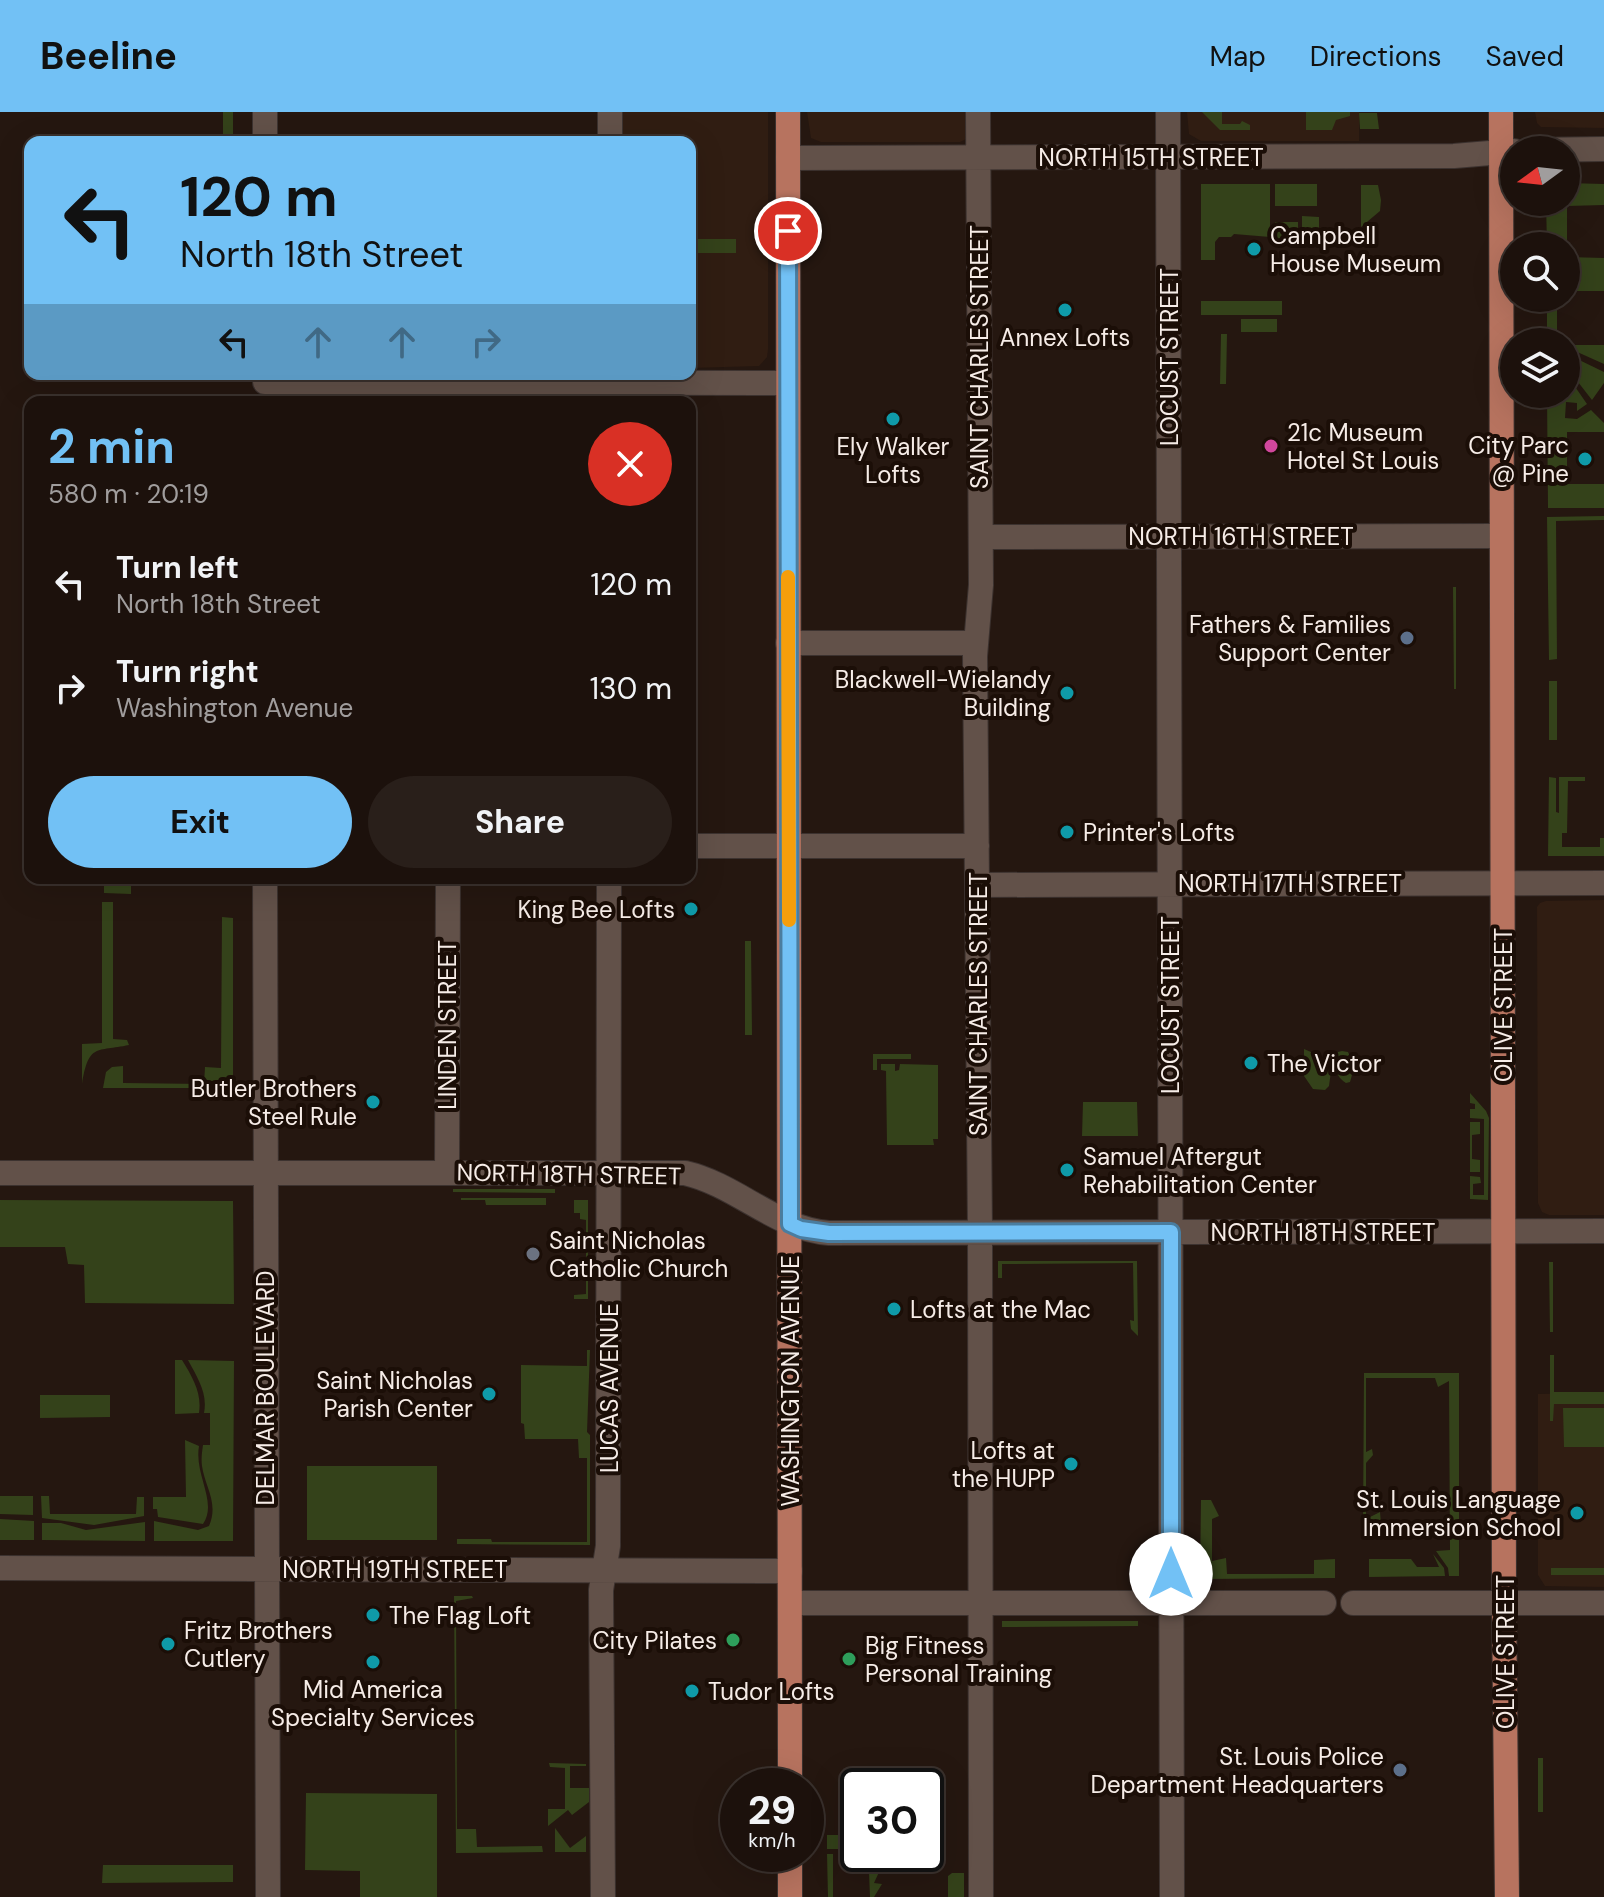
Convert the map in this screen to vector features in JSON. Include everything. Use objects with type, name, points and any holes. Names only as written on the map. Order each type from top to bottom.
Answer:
[{"type":"main road","name":"WASHINGTON AVENUE","points":[[788,112],[790,1768]]},
{"type":"main road","name":"OLIVE STREET","points":[[1501,112],[1505,136]]},
{"type":"main road","name":"OLIVE STREET","points":[[1507,216],[1500,536],[1507,1897]]},
{"type":"main road","points":[[790,1872],[790,1897]]},
{"type":"street","points":[[265,112],[265,136]]},
{"type":"street","points":[[610,112],[610,136]]},
{"type":"street","name":"SAINT CHARLES STREET","points":[[978,112],[981,609],[976,643],[981,1897]]},
{"type":"street","name":"LOCUST STREET","points":[[1168,112],[1172,1897]]},
{"type":"street","points":[[1580,149],[1604,149]]},
{"type":"street","name":"NORTH 15TH STREET","points":[[788,158],[1454,156],[1500,153]]},
{"type":"street","points":[[265,386],[788,383]]},
{"type":"street","name":"NORTH 16TH STREET","points":[[981,537],[1500,536]]},
{"type":"street","points":[[788,643],[976,643]]},
{"type":"street","points":[[696,846],[977,846]]},
{"type":"street","name":"NORTH 17TH STREET","points":[[977,885],[1604,883]]},
{"type":"street","name":"DELMAR BOULEVARD","points":[[265,884],[268,1897]]},
{"type":"street","name":"LINDEN STREET","points":[[447,1173],[448,884]]},
{"type":"street","name":"LUCAS AVENUE","points":[[603,1897],[601,1590],[608,1546],[609,884]]},
{"type":"street","name":"NORTH 18TH STREET","points":[[0,1173],[666,1172],[698,1176],[801,1229],[829,1233],[1604,1231]]},
{"type":"street","name":"NORTH 19TH STREET","points":[[0,1568],[790,1571]]},
{"type":"street","points":[[790,1603],[1324,1603]]},
{"type":"street","points":[[1353,1603],[1604,1603]]},
{"type":"shaded area","points":[[623,112],[768,112],[768,349],[767,357],[759,366],[696,368],[696,136],[623,136]]},
{"type":"shaded area","points":[[807,112],[967,112],[966,139],[960,142],[821,142],[811,138]]},
{"type":"shaded area","points":[[1187,112],[1359,112],[1359,141],[1201,141],[1189,134]]},
{"type":"shaded area","points":[[1535,112],[1604,112],[1604,128],[1541,127]]},
{"type":"shaded area","points":[[1604,900],[1604,1215],[1549,1215],[1542,1212],[1538,1203],[1537,907],[1546,901]]},
{"type":"shaded area","points":[[1604,1393],[1604,1587],[1545,1586],[1538,1575],[1538,1394]]},
{"type":"green space","points":[[223,112],[233,112],[233,136],[223,136]]},
{"type":"green space","points":[[1202,112],[1222,112],[1222,124],[1240,124],[1242,121],[1250,125],[1250,130],[1220,130]]},
{"type":"green space","points":[[1306,112],[1350,112],[1350,116],[1336,120],[1332,130],[1306,130]]},
{"type":"green space","points":[[1359,113],[1377,113],[1379,129],[1360,129]]},
{"type":"green space","points":[[1580,183],[1604,184],[1604,205],[1580,206]]},
{"type":"green space","points":[[1201,184],[1270,184],[1270,237],[1234,234],[1219,237],[1215,242],[1215,260],[1201,260]]},
{"type":"green space","points":[[1275,184],[1317,184],[1317,206],[1275,206]]},
{"type":"green space","points":[[1361,185],[1378,185],[1381,200],[1380,211],[1361,227]]},
{"type":"green space","points":[[1302,216],[1319,217],[1319,243],[1313,242],[1313,237],[1307,237],[1306,243],[1302,242]]},
{"type":"green space","points":[[1546,216],[1567,216],[1567,232],[1547,232]]},
{"type":"green space","points":[[1275,222],[1298,222],[1298,242],[1275,240]]},
{"type":"green space","points":[[696,239],[736,239],[736,253],[696,253]]},
{"type":"green space","points":[[1580,257],[1604,258],[1604,291],[1580,291]]},
{"type":"green space","points":[[1201,301],[1282,301],[1282,315],[1201,315]]},
{"type":"green space","points":[[1547,312],[1557,312],[1557,328],[1547,328]]},
{"type":"green space","points":[[1241,319],[1277,319],[1277,332],[1241,332]]},
{"type":"green space","points":[[1221,334],[1227,334],[1226,384],[1220,384]]},
{"type":"green space","points":[[1580,345],[1604,345],[1604,364],[1580,353]]},
{"type":"green space","points":[[1580,360],[1604,372],[1604,383],[1592,400],[1580,385]]},
{"type":"green space","points":[[1580,394],[1587,404],[1577,411],[1580,408]]},
{"type":"green space","points":[[1547,408],[1566,408],[1565,418],[1577,419],[1591,410],[1604,423],[1604,432],[1567,432],[1567,484],[1604,484],[1604,508],[1548,508]]},
{"type":"green space","points":[[1604,516],[1604,520],[1556,521],[1557,659],[1549,660],[1547,517]]},
{"type":"green space","points":[[1453,587],[1456,587],[1456,689],[1454,689]]},
{"type":"green space","points":[[1549,681],[1557,681],[1557,740],[1549,740]]},
{"type":"green space","points":[[1549,777],[1556,778],[1556,812],[1559,813],[1559,777],[1585,777],[1585,781],[1568,781],[1567,833],[1562,833],[1562,847],[1600,847],[1600,838],[1604,838],[1604,856],[1548,856]]},
{"type":"green space","points":[[104,884],[131,884],[131,894],[104,893]]},
{"type":"green space","points":[[102,902],[113,902],[113,1039],[127,1040],[129,1045],[91,1055],[82,1084],[82,1044],[102,1043]]},
{"type":"green space","points":[[222,917],[233,918],[233,1088],[103,1088],[106,1072],[112,1067],[123,1066],[123,1083],[204,1084],[205,1067],[221,1068]]},
{"type":"green space","points":[[745,941],[751,941],[752,1035],[745,1035]]},
{"type":"green space","points":[[1304,1049],[1318,1055],[1331,1071],[1329,1086],[1325,1090],[1313,1089],[1304,1076]]},
{"type":"green space","points":[[1338,1052],[1348,1052],[1352,1067],[1350,1082],[1346,1083],[1339,1077],[1335,1065]]},
{"type":"green space","points":[[873,1054],[911,1054],[911,1059],[877,1059],[877,1070],[873,1070]]},
{"type":"green space","points":[[881,1064],[895,1064],[895,1071],[899,1070],[900,1064],[938,1065],[938,1139],[933,1139],[934,1145],[887,1145],[886,1071],[881,1070]]},
{"type":"green space","points":[[1470,1093],[1489,1118],[1488,1200],[1470,1199],[1470,1176],[1480,1177],[1481,1183],[1473,1184],[1473,1195],[1484,1195],[1484,1119],[1470,1118],[1470,1109],[1475,1109],[1475,1104],[1470,1103]]},
{"type":"green space","points":[[1083,1102],[1137,1102],[1138,1136],[1082,1136]]},
{"type":"green space","points":[[1470,1122],[1480,1122],[1480,1134],[1472,1135],[1472,1159],[1480,1160],[1480,1172],[1470,1172]]},
{"type":"green space","points":[[453,1189],[555,1189],[555,1193],[453,1192]]},
{"type":"green space","points":[[461,1198],[546,1198],[546,1205],[486,1205],[485,1200]]},
{"type":"green space","points":[[0,1200],[233,1201],[234,1304],[85,1303],[84,1265],[68,1264],[65,1247],[0,1247]]},
{"type":"green space","points":[[574,1200],[588,1200],[588,1299],[574,1299],[574,1295],[586,1294],[586,1220],[580,1219],[580,1213],[574,1213]]},
{"type":"green space","points":[[998,1261],[1137,1261],[1138,1336],[1131,1329],[1130,1320],[1134,1321],[1133,1263],[1002,1264],[1002,1278],[998,1278]]},
{"type":"green space","points":[[1549,1262],[1553,1262],[1553,1332],[1550,1332]]},
{"type":"green space","points":[[587,1350],[590,1350],[587,1432],[590,1435],[590,1545],[457,1544],[457,1539],[587,1542],[587,1458],[579,1458],[578,1439],[525,1439],[524,1424],[521,1423],[521,1365],[587,1366]]},
{"type":"green space","points":[[1550,1355],[1554,1355],[1554,1392],[1604,1392],[1604,1404],[1554,1404],[1553,1421],[1550,1421]]},
{"type":"green space","points":[[175,1360],[182,1360],[193,1379],[198,1392],[199,1413],[175,1414]]},
{"type":"green space","points":[[188,1360],[234,1361],[233,1541],[154,1541],[154,1521],[198,1530],[209,1526],[212,1518],[212,1502],[202,1461],[203,1445],[210,1445],[210,1413],[204,1413],[203,1392]]},
{"type":"green space","points":[[1364,1373],[1459,1373],[1459,1576],[1449,1576],[1448,1568],[1436,1551],[1450,1550],[1449,1381],[1438,1387],[1435,1378],[1366,1378],[1366,1452],[1372,1449],[1373,1455],[1366,1463],[1366,1519],[1380,1512],[1381,1524],[1409,1524],[1411,1528],[1367,1530],[1363,1526]]},
{"type":"green space","points":[[40,1395],[110,1395],[110,1417],[40,1418]]},
{"type":"green space","points":[[1563,1408],[1604,1408],[1604,1447],[1564,1447]]},
{"type":"green space","points":[[185,1440],[199,1446],[198,1457],[208,1507],[203,1524],[158,1517],[157,1509],[153,1509],[153,1497],[186,1497]]},
{"type":"green space","points":[[307,1466],[437,1466],[437,1540],[307,1540]]},
{"type":"green space","points":[[0,1496],[33,1496],[33,1515],[0,1514]]},
{"type":"green space","points":[[41,1496],[49,1496],[50,1514],[136,1514],[137,1497],[144,1497],[144,1516],[94,1525],[42,1518]]},
{"type":"green space","points":[[1201,1500],[1211,1500],[1219,1516],[1212,1519],[1212,1561],[1226,1558],[1227,1574],[1314,1574],[1314,1560],[1335,1559],[1335,1578],[1200,1579]]},
{"type":"green space","points":[[0,1519],[34,1521],[34,1540],[0,1540]]},
{"type":"green space","points":[[145,1522],[145,1541],[42,1540],[42,1523],[61,1523],[86,1530]]},
{"type":"green space","points":[[1433,1554],[1444,1568],[1445,1576],[1369,1577],[1369,1559],[1411,1559],[1417,1567],[1439,1567]]},
{"type":"green space","points":[[1551,1568],[1604,1568],[1604,1575],[1551,1575]]},
{"type":"green space","points":[[454,1596],[473,1598],[456,1601],[457,1829],[476,1829],[477,1847],[542,1846],[543,1852],[456,1853]]},
{"type":"green space","points":[[1002,1621],[1138,1621],[1138,1626],[1002,1627]]},
{"type":"green space","points":[[1538,1758],[1543,1758],[1543,1812],[1538,1812]]},
{"type":"green space","points":[[549,1763],[586,1764],[570,1766],[570,1788],[589,1788],[589,1802],[572,1815],[568,1810],[548,1826],[548,1809],[565,1809],[565,1768],[550,1767]]},
{"type":"green space","points":[[306,1793],[437,1794],[437,1897],[360,1897],[360,1871],[305,1870]]},
{"type":"green space","points":[[555,1828],[570,1848],[586,1836],[586,1852],[555,1852]]},
{"type":"green space","points":[[827,1835],[840,1835],[840,1849],[827,1849]]},
{"type":"green space","points":[[827,1854],[833,1854],[833,1897],[828,1897]]},
{"type":"green space","points":[[103,1865],[233,1865],[233,1882],[102,1883]]},
{"type":"green space","points":[[869,1872],[879,1872],[874,1883],[882,1884],[874,1897],[870,1897]]},
{"type":"green space","points":[[964,1873],[964,1897],[948,1897],[948,1876]]},
{"type":"slow traffic","points":[[788,577],[789,920]]},
{"type":"place","name":"Campbell House Museum","points":[[1254,249]]},
{"type":"place","name":"Annex Lofts","points":[[1065,310]]},
{"type":"place","name":"Ely Walker Lofts","points":[[893,419]]},
{"type":"place","name":"21c Museum Hotel St Louis","points":[[1271,446]]},
{"type":"place","name":"City Parc @ Pine","points":[[1585,459]]},
{"type":"place","name":"Fathers & Families Support Center","points":[[1407,638]]},
{"type":"place","name":"Blackwell-Wielandy Building","points":[[1067,693]]},
{"type":"place","name":"Printer's Lofts","points":[[1067,832]]},
{"type":"place","name":"King Bee Lofts","points":[[691,909]]},
{"type":"place","name":"The Victor","points":[[1251,1063]]},
{"type":"place","name":"Butler Brothers Steel Rule","points":[[373,1102]]},
{"type":"place","name":"Samuel Aftergut Rehabilitation Center","points":[[1067,1170]]},
{"type":"place","name":"Saint Nicholas Catholic Church","points":[[533,1254]]},
{"type":"place","name":"Lofts at the Mac","points":[[894,1309]]},
{"type":"place","name":"Saint Nicholas Parish Center","points":[[489,1394]]},
{"type":"place","name":"Lofts at the HUPP","points":[[1071,1464]]},
{"type":"place","name":"St. Louis Language Immersion School","points":[[1577,1513]]},
{"type":"place","name":"The Flag Loft","points":[[373,1615]]},
{"type":"place","name":"City Pilates","points":[[733,1640]]},
{"type":"place","name":"Fritz Brothers Cutlery","points":[[168,1644]]},
{"type":"place","name":"Big Fitness Personal Training","points":[[849,1659]]},
{"type":"place","name":"Mid America Specialty Services","points":[[373,1662]]},
{"type":"place","name":"Tudor Lofts","points":[[692,1691]]},
{"type":"place","name":"St. Louis Police Department Headquarters","points":[[1400,1770]]},
{"type":"route","points":[[788,231],[790,1224],[829,1233],[1171,1232],[1171,1574]]}]
